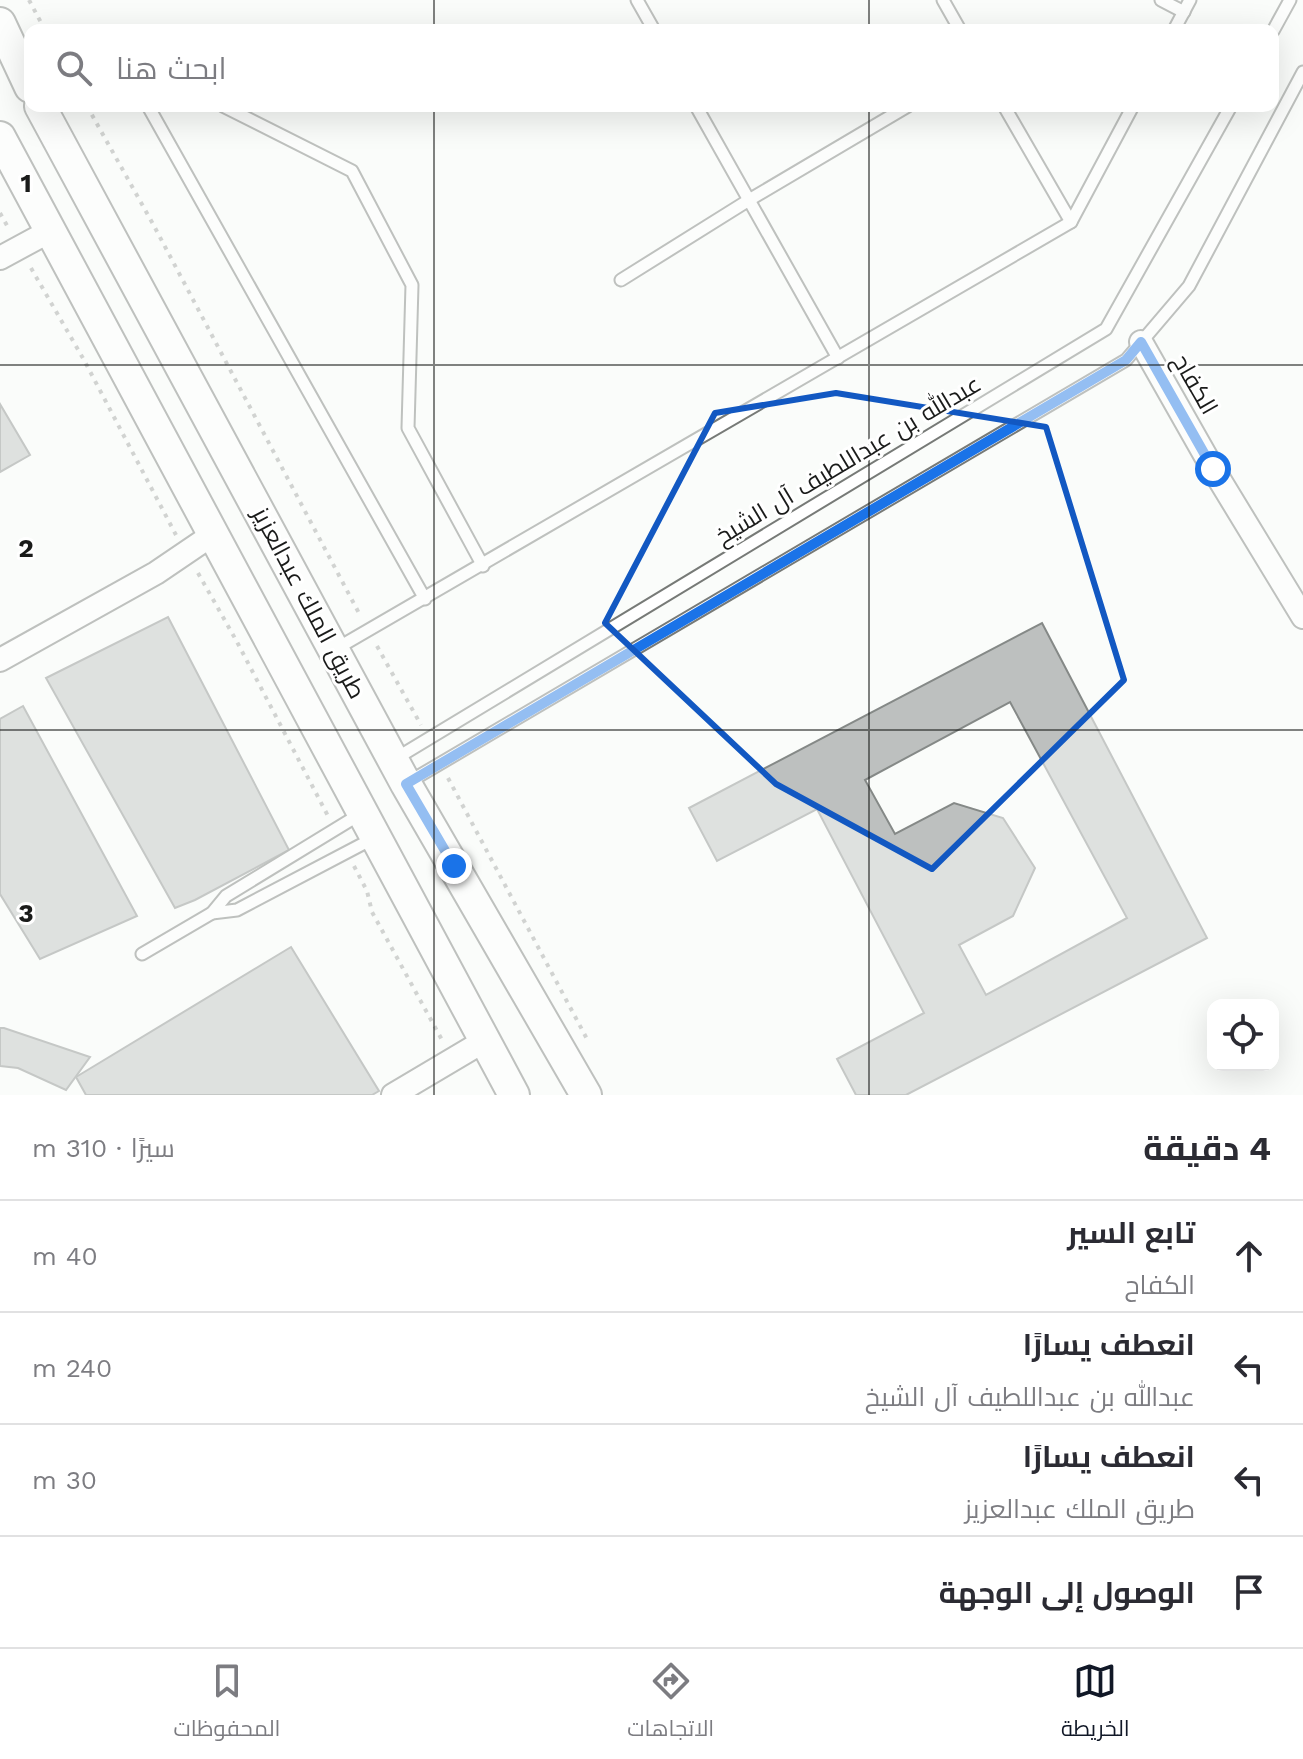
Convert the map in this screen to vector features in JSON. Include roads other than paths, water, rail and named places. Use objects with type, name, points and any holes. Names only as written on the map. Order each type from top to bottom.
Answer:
[{"type":"main road","points":[[0,23],[24,74]]},
{"type":"main road","name":"طريق الملك عبدالعزيز","points":[[43,112],[400,772],[586,1095]]},
{"type":"main road","points":[[0,137],[514,1095]]},
{"type":"street","points":[[0,258],[50,231]]},
{"type":"street","name":"الكفاح","points":[[1141,342],[1213,469],[1303,617]]},
{"type":"street","points":[[0,660],[156,573],[212,535]]},
{"type":"street","points":[[393,1095],[484,1041]]},
{"type":"lane","points":[[943,0],[957,24]]},
{"type":"lane","points":[[1161,0],[1184,12]]},
{"type":"lane","points":[[1177,24],[1190,0]]},
{"type":"lane","points":[[1277,24],[1290,0]]},
{"type":"lane","points":[[639,1],[651,24]]},
{"type":"lane","points":[[400,772],[1126,360],[1189,286],[1303,72]]},
{"type":"lane","points":[[151,112],[425,599]]},
{"type":"lane","points":[[235,112],[352,171],[412,285],[408,428],[483,566]]},
{"type":"lane","points":[[699,112],[838,358]]},
{"type":"lane","points":[[621,280],[898,112]]},
{"type":"lane","points":[[1007,112],[1071,222]]},
{"type":"lane","points":[[334,651],[1071,222],[1130,112]]},
{"type":"lane","name":"عبدالله بن عبداللطيف آل الشيخ","points":[[400,772],[1106,329],[1228,112]]},
{"type":"lane","points":[[142,954],[212,913],[226,896],[369,825]]},
{"type":"lane","points":[[212,913],[237,910],[369,825]]}]
